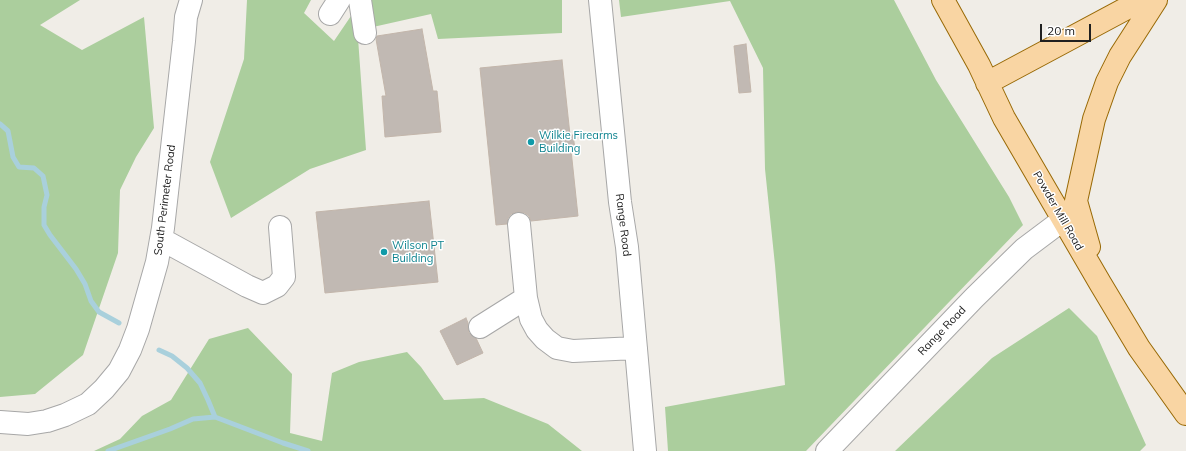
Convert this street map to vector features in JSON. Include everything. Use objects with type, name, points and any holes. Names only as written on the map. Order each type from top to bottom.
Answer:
[{"type":"main road","name":"Powder Mill Road","points":[[943,0],[1004,118],[1100,283],[1139,348],[1186,414]]},
{"type":"main road","points":[[987,83],[1142,0]]},
{"type":"main road","points":[[1100,283],[1076,201],[1094,119],[1107,82],[1120,56],[1156,0]]},
{"type":"lane","name":"South Perimeter Road","points":[[0,422],[28,424],[47,421],[65,415],[88,404],[104,389],[119,371],[130,350],[138,329],[157,262],[163,228],[186,17],[191,0]]},
{"type":"lane","points":[[360,0],[365,34]]},
{"type":"lane","name":"Range Road","points":[[600,0],[620,202],[627,247],[645,451]]},
{"type":"lane","name":"Range Road","points":[[827,451],[974,298],[1024,249],[1064,219]]},
{"type":"lane","points":[[518,224],[526,298],[531,319],[537,330],[545,339],[557,348],[573,352],[636,348]]},
{"type":"lane","points":[[161,239],[247,286],[263,293],[277,286],[284,277],[280,227]]},
{"type":"lane","points":[[480,327],[526,298]]},
{"type":"green space","points":[[0,0],[80,0],[40,25],[82,50],[144,17],[154,128],[136,157],[120,190],[118,253],[83,355],[35,394],[0,397]]},
{"type":"green space","points":[[247,0],[311,0],[304,13],[334,41],[353,13],[357,24],[366,150],[310,169],[231,218],[210,162],[244,59]]},
{"type":"green space","points":[[369,0],[562,0],[562,33],[438,39],[431,14],[373,27]]},
{"type":"green space","points":[[619,0],[894,0],[936,80],[1009,197],[1023,225],[806,451],[668,451],[665,407],[785,385],[765,169],[763,68],[730,1],[621,17]]},
{"type":"green space","points":[[1069,308],[1097,336],[1146,445],[1140,451],[895,451],[992,358]]},
{"type":"green space","points":[[248,328],[292,374],[290,433],[322,441],[332,373],[359,362],[407,352],[421,367],[444,400],[484,398],[548,424],[582,451],[94,451],[120,439],[142,416],[171,400],[209,339]]},
{"type":"building","points":[[422,29],[433,91],[437,91],[441,132],[385,137],[382,96],[386,96],[376,39],[377,36]]},
{"type":"building","points":[[746,44],[751,92],[739,93],[734,46]]},
{"type":"building","name":"Wilkie Firearms Building","points":[[562,60],[570,135],[573,135],[575,149],[571,150],[578,216],[531,221],[529,216],[525,213],[517,212],[511,214],[508,218],[507,224],[496,225],[480,68]]},
{"type":"building","name":"Wilson PT Building","points":[[429,201],[438,282],[325,293],[316,212]]},
{"type":"building","points":[[466,318],[469,333],[476,338],[483,353],[457,365],[440,331]]},
{"type":"waterway","points":[[0,124],[8,131],[13,157],[19,167],[34,168],[43,176],[47,195],[44,207],[44,225],[76,269],[85,284],[91,301],[99,312],[119,323]]},
{"type":"waterway","points":[[159,350],[172,356],[187,368],[200,383],[215,417]]},
{"type":"waterway","points":[[108,451],[170,429],[193,419],[215,417],[308,451]]},
{"type":"place","name":"Wilkie Firearms Building","points":[[531,142]]},
{"type":"place","name":"Wilson PT Building","points":[[384,252]]}]
